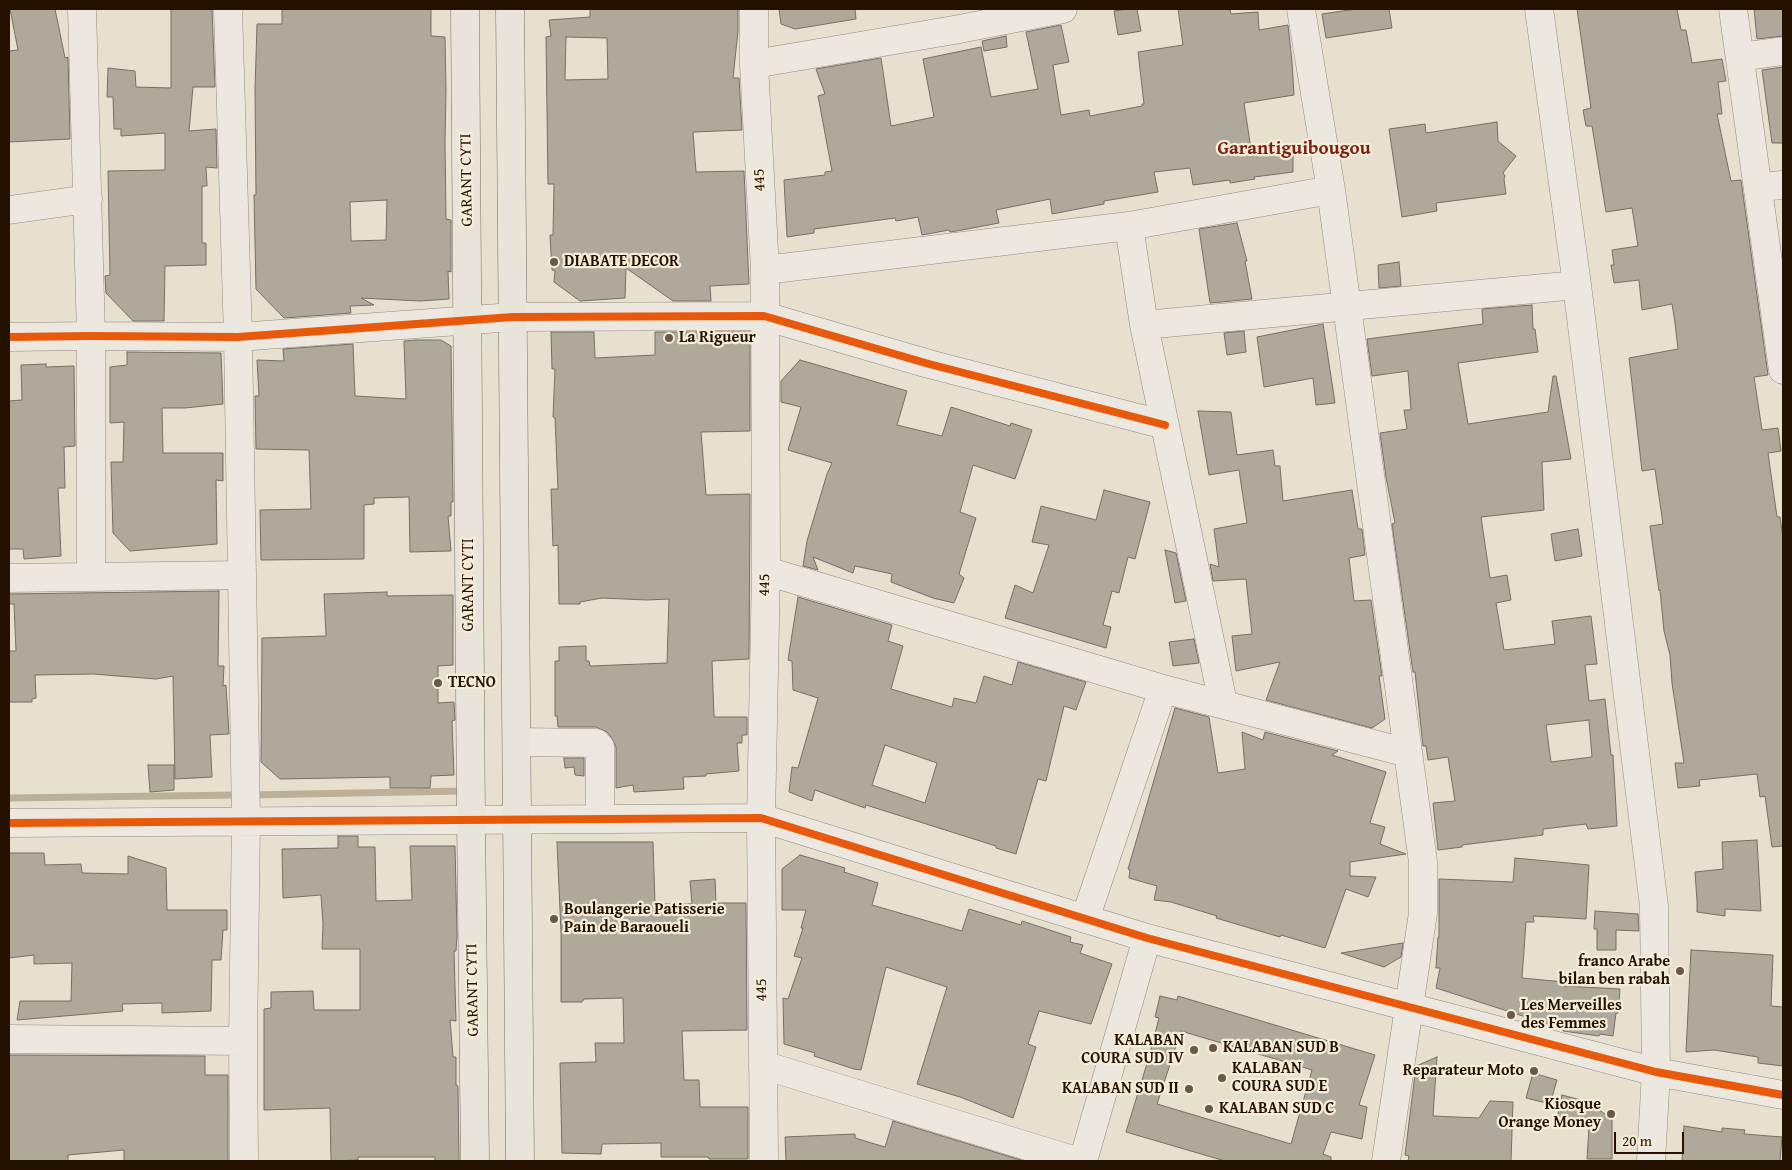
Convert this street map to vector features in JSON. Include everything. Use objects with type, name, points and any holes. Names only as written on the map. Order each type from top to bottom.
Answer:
[{"type":"main road","name":"GARANT CYTI","points":[[465,9],[475,1161]]},
{"type":"main road","points":[[510,9],[520,1161]]},
{"type":"street","points":[[82,9],[91,336],[91,577]]},
{"type":"street","points":[[228,9],[238,337],[246,821],[242,1041],[244,1161]]},
{"type":"street","name":"445","points":[[754,9],[754,64],[765,270],[766,571],[761,818],[764,1161]]},
{"type":"street","points":[[754,64],[954,30],[1063,9]]},
{"type":"street","points":[[1301,9],[1331,190],[1423,862],[1422,913],[1410,1008],[1386,1161]]},
{"type":"street","points":[[1539,9],[1577,285],[1654,906],[1656,1072],[1651,1161]]},
{"type":"street","points":[[1733,9],[1740,57],[1770,186],[1783,370]]},
{"type":"street","points":[[1740,57],[1783,51]]},
{"type":"street","points":[[765,270],[1129,226],[1331,190]]},
{"type":"street","points":[[9,210],[88,199]]},
{"type":"street","points":[[1129,226],[1144,325],[1222,703]]},
{"type":"street","points":[[1144,325],[1577,285]]},
{"type":"street","points":[[9,338],[91,336],[238,337],[513,317],[764,316],[929,364],[1165,425]]},
{"type":"street","points":[[766,571],[1163,689],[1408,752]]},
{"type":"street","points":[[9,578],[242,576]]},
{"type":"street","points":[[1085,919],[1163,689]]},
{"type":"street","points":[[517,742],[596,743],[600,747],[600,819]]},
{"type":"street","points":[[9,823],[761,818],[1147,938],[1656,1072],[1783,1095]]},
{"type":"street","points":[[1084,1161],[1147,938]]},
{"type":"street","points":[[9,1039],[242,1041]]},
{"type":"street","points":[[763,1065],[1076,1161]]},
{"type":"building","points":[[10,9],[55,9],[65,58],[68,57],[70,139],[9,142],[9,51],[18,50]]},
{"type":"building","points":[[171,9],[212,9],[215,87],[193,87],[189,131],[216,129],[217,168],[206,167],[207,186],[202,186],[202,243],[206,243],[206,265],[165,266],[164,321],[133,321],[106,293],[105,276],[110,275],[108,171],[165,170],[165,133],[121,136],[121,129],[114,129],[113,97],[107,97],[108,68],[135,71],[136,87],[171,88]]},
{"type":"building","points":[[282,9],[431,9],[431,36],[445,37],[446,219],[451,220],[451,272],[448,271],[449,299],[420,301],[361,298],[374,305],[350,306],[351,313],[284,318],[256,289],[254,195],[256,195],[255,89],[257,24],[282,24]],"holes":[[[387,200],[386,240],[351,241],[350,202]]]},
{"type":"building","points":[[590,9],[738,9],[738,31],[733,78],[739,78],[742,130],[693,132],[696,172],[744,171],[749,284],[710,286],[711,301],[673,301],[626,268],[625,298],[580,301],[554,282],[555,271],[552,270],[550,235],[553,235],[554,184],[548,184],[546,37],[551,36],[549,20],[590,17]],"holes":[[[566,37],[607,38],[608,79],[565,80]]]},
{"type":"building","points":[[779,9],[855,9],[856,19],[795,29],[781,24]]},
{"type":"building","points":[[1137,9],[1141,31],[1118,35],[1114,11]]},
{"type":"building","points":[[1178,9],[1230,9],[1231,14],[1258,12],[1259,30],[1288,25],[1294,95],[1244,103],[1252,156],[1293,151],[1293,172],[1254,177],[1255,179],[1230,183],[1230,180],[1193,185],[1190,168],[1154,172],[1158,192],[1104,201],[1104,204],[1052,214],[1050,199],[996,210],[999,223],[962,230],[950,232],[949,230],[922,235],[918,217],[896,221],[895,218],[814,229],[814,233],[787,237],[784,180],[825,175],[825,172],[832,171],[818,96],[825,94],[816,69],[881,58],[891,126],[934,117],[923,59],[981,47],[991,97],[1038,89],[1026,32],[1061,25],[1069,62],[1053,65],[1061,115],[1089,110],[1090,116],[1142,106],[1144,104],[1138,52],[1183,45]]},
{"type":"building","points":[[1356,9],[1389,9],[1392,28],[1326,38],[1322,14]]},
{"type":"building","points":[[1577,9],[1677,9],[1681,30],[1686,30],[1692,63],[1722,59],[1726,81],[1718,82],[1722,114],[1717,114],[1731,181],[1741,180],[1768,375],[1754,377],[1762,430],[1778,428],[1781,451],[1768,453],[1777,517],[1780,517],[1783,537],[1783,846],[1772,847],[1765,796],[1760,797],[1757,774],[1699,780],[1700,786],[1678,788],[1675,763],[1684,763],[1650,526],[1663,524],[1655,469],[1642,471],[1629,358],[1678,349],[1675,323],[1672,304],[1642,310],[1639,280],[1614,283],[1611,265],[1614,265],[1612,250],[1638,246],[1632,208],[1606,212],[1592,126],[1586,126],[1583,110],[1591,108]]},
{"type":"building","points":[[1754,9],[1783,9],[1783,36],[1757,39]]},
{"type":"building","points":[[1006,36],[1007,47],[984,51],[982,41]]},
{"type":"building","points":[[1783,67],[1783,143],[1772,143],[1762,70]]},
{"type":"building","points":[[1497,122],[1498,141],[1516,156],[1503,173],[1505,176],[1506,194],[1436,203],[1437,211],[1402,217],[1389,129],[1425,124],[1426,133]]},
{"type":"building","points":[[1237,223],[1247,261],[1245,261],[1252,299],[1210,303],[1199,229]]},
{"type":"building","points":[[1399,262],[1401,286],[1379,288],[1378,265]]},
{"type":"building","points":[[1532,305],[1533,329],[1535,329],[1538,352],[1458,363],[1468,424],[1548,412],[1553,376],[1556,376],[1571,459],[1542,462],[1544,510],[1481,517],[1490,578],[1507,575],[1511,600],[1496,603],[1504,650],[1555,644],[1552,621],[1591,616],[1597,664],[1585,665],[1589,701],[1605,699],[1611,755],[1613,755],[1617,826],[1588,829],[1586,824],[1543,829],[1543,835],[1462,845],[1462,847],[1438,850],[1433,803],[1455,801],[1448,757],[1428,760],[1426,746],[1423,746],[1415,672],[1413,672],[1392,524],[1395,523],[1380,433],[1407,429],[1404,410],[1411,410],[1408,371],[1372,376],[1367,339],[1483,324],[1482,309]],"holes":[[[1589,720],[1592,757],[1551,762],[1546,725]]]},
{"type":"building","points":[[1323,324],[1335,403],[1316,405],[1313,378],[1264,387],[1257,337]]},
{"type":"building","points":[[1244,331],[1246,352],[1227,355],[1224,333]]},
{"type":"building","points":[[551,332],[594,332],[595,358],[655,355],[655,332],[750,332],[750,431],[701,432],[706,495],[750,494],[749,659],[712,661],[714,717],[747,717],[747,735],[742,735],[742,743],[737,743],[739,771],[683,777],[684,789],[634,792],[633,785],[616,788],[616,747],[607,732],[596,727],[558,727],[557,716],[555,716],[555,661],[559,661],[559,647],[586,646],[586,661],[589,661],[590,666],[667,663],[669,599],[602,598],[580,602],[580,604],[559,604],[558,545],[553,546],[551,489],[558,489],[555,418],[553,417],[555,369],[552,369]]},
{"type":"building","points":[[441,340],[451,346],[453,502],[451,502],[451,516],[448,516],[451,551],[410,552],[409,497],[374,498],[374,504],[364,505],[364,559],[261,560],[260,510],[311,509],[309,450],[256,449],[255,396],[259,396],[257,360],[284,361],[283,349],[353,344],[355,396],[406,399],[404,341]]},
{"type":"building","points":[[127,352],[221,353],[223,404],[185,408],[162,408],[163,453],[223,453],[223,481],[216,480],[217,544],[130,551],[113,533],[111,462],[123,462],[124,422],[110,423],[110,367],[127,365]]},
{"type":"building","points":[[800,360],[907,391],[897,425],[942,436],[951,407],[1010,426],[1011,423],[1032,430],[1015,479],[973,465],[960,512],[976,518],[959,574],[964,578],[954,603],[933,598],[891,582],[892,574],[855,566],[853,573],[813,557],[818,570],[803,566],[807,541],[832,463],[788,450],[801,407],[781,402],[781,381]]},
{"type":"building","points":[[46,364],[46,367],[74,366],[75,446],[64,447],[65,488],[58,488],[61,556],[24,559],[23,549],[9,549],[9,401],[22,400],[21,365]]},
{"type":"building","points":[[1198,411],[1231,412],[1237,455],[1273,450],[1275,466],[1280,466],[1283,501],[1352,490],[1358,529],[1362,529],[1365,555],[1349,558],[1354,601],[1371,600],[1382,676],[1379,676],[1385,719],[1372,728],[1266,700],[1280,662],[1236,671],[1232,636],[1252,634],[1246,579],[1213,581],[1210,564],[1219,567],[1214,529],[1247,523],[1239,470],[1209,475]]},
{"type":"building","points":[[1104,490],[1150,502],[1135,559],[1128,557],[1119,593],[1112,591],[1103,625],[1111,627],[1106,648],[1005,618],[1015,585],[1033,593],[1049,545],[1032,542],[1041,506],[1096,520]]},
{"type":"building","points":[[1578,529],[1582,556],[1555,561],[1551,534]]},
{"type":"building","points":[[1165,550],[1176,553],[1186,601],[1175,603]]},
{"type":"building","points":[[219,591],[218,666],[224,666],[223,686],[226,685],[229,734],[210,735],[212,777],[175,779],[173,676],[156,679],[93,674],[35,675],[36,698],[32,699],[32,702],[9,702],[9,651],[16,651],[14,604],[9,604],[9,594]]},
{"type":"building","points":[[387,592],[387,596],[453,595],[453,665],[438,666],[438,703],[454,702],[455,720],[452,721],[454,775],[431,776],[430,788],[390,788],[390,777],[280,779],[261,762],[262,638],[326,636],[324,594]]},
{"type":"building","points":[[798,597],[892,625],[888,641],[903,646],[891,689],[952,707],[954,698],[976,703],[984,676],[1012,685],[1018,662],[1086,682],[1076,710],[1064,706],[1046,781],[1038,779],[1016,854],[866,805],[865,808],[815,790],[812,801],[789,792],[792,767],[798,768],[818,698],[793,690],[792,661],[788,660]],"holes":[[[885,745],[937,763],[925,803],[872,785]]]},
{"type":"building","points":[[1194,639],[1199,663],[1173,666],[1169,642]]},
{"type":"building","points":[[1175,708],[1209,717],[1218,773],[1245,769],[1242,732],[1263,740],[1265,732],[1338,751],[1332,755],[1386,772],[1370,823],[1385,827],[1380,844],[1406,854],[1350,862],[1350,876],[1376,877],[1368,897],[1346,889],[1325,948],[1216,918],[1217,916],[1171,902],[1154,900],[1157,886],[1129,878],[1130,870],[1128,869]]},
{"type":"building","points":[[564,758],[584,758],[584,776],[575,775],[574,767],[565,768]]},
{"type":"building","points":[[148,765],[174,765],[174,790],[150,792]]},
{"type":"building","points":[[338,836],[358,836],[358,847],[375,847],[376,901],[412,900],[410,846],[455,846],[457,936],[456,951],[454,951],[456,1021],[450,1020],[453,1057],[456,1057],[456,1085],[458,1086],[459,1161],[435,1161],[435,1157],[358,1157],[358,1160],[331,1161],[330,1108],[264,1110],[264,1009],[271,1008],[271,992],[313,991],[314,1010],[360,1010],[360,949],[322,949],[321,895],[283,898],[282,849],[338,848]]},
{"type":"building","points":[[1757,840],[1761,911],[1725,909],[1725,916],[1697,912],[1695,872],[1723,869],[1722,842]]},
{"type":"building","points":[[557,842],[653,842],[655,904],[692,904],[690,881],[715,879],[716,903],[746,903],[747,1030],[682,1031],[684,1080],[699,1080],[700,1107],[748,1107],[748,1159],[661,1157],[661,1143],[602,1144],[601,1154],[562,1153],[560,1063],[596,1062],[595,1043],[624,1043],[623,998],[584,999],[582,1002],[561,1002],[561,933]]},
{"type":"building","points":[[9,853],[44,853],[45,865],[81,864],[82,873],[128,874],[128,856],[166,868],[167,910],[227,910],[227,930],[223,930],[221,960],[212,960],[211,1011],[162,1013],[162,1003],[122,1004],[123,1011],[17,1020],[20,1001],[71,1001],[72,963],[34,964],[34,955],[9,958]]},
{"type":"building","points":[[800,855],[845,868],[844,872],[878,883],[872,905],[962,931],[969,909],[1021,925],[1022,921],[1071,937],[1070,942],[1083,945],[1080,953],[1112,964],[1091,1024],[1039,1011],[1028,1044],[1036,1047],[1013,1118],[960,1097],[917,1084],[947,987],[886,967],[861,1070],[814,1056],[815,1053],[784,1044],[783,998],[788,999],[802,958],[794,956],[803,928],[801,928],[806,910],[782,910],[782,869]]},
{"type":"building","points":[[1515,858],[1589,865],[1586,919],[1533,916],[1534,922],[1526,922],[1522,978],[1564,982],[1564,986],[1620,989],[1618,1013],[1616,1013],[1613,1036],[1563,1031],[1563,1029],[1436,988],[1440,968],[1436,968],[1439,937],[1439,879],[1513,882]]},
{"type":"building","points":[[1595,911],[1638,914],[1639,931],[1616,930],[1616,950],[1597,950],[1597,929],[1594,929]]},
{"type":"building","points":[[1403,943],[1401,957],[1384,967],[1341,953]]},
{"type":"building","points":[[1691,950],[1773,955],[1771,1006],[1783,1007],[1783,1066],[1758,1063],[1758,1057],[1714,1050],[1686,1052]]},
{"type":"building","points":[[1160,996],[1177,1000],[1178,996],[1375,1055],[1359,1105],[1367,1107],[1362,1139],[1331,1132],[1323,1154],[1331,1157],[1331,1161],[1225,1161],[1126,1132],[1159,1018],[1155,1017]],"holes":[[[1181,1031],[1312,1070],[1291,1144],[1157,1104]]]},
{"type":"building","points":[[9,1055],[205,1056],[205,1075],[228,1075],[228,1161],[124,1161],[124,1150],[68,1155],[68,1161],[9,1161]]},
{"type":"building","points":[[1437,1057],[1433,1116],[1479,1118],[1490,1101],[1513,1102],[1511,1161],[1408,1161],[1409,1156],[1405,1155],[1416,1066]]},
{"type":"building","points":[[1533,1073],[1557,1080],[1550,1104],[1526,1098]]},
{"type":"building","points":[[1562,1095],[1596,1104],[1595,1107],[1612,1119],[1612,1159],[1587,1159],[1589,1128],[1557,1119]]},
{"type":"building","points":[[893,1121],[1024,1161],[786,1161],[785,1137],[855,1134],[855,1138],[885,1147]]},
{"type":"building","points":[[1684,1126],[1722,1132],[1722,1128],[1745,1130],[1744,1134],[1782,1137],[1780,1161],[1682,1161]]},
{"type":"waterway","points":[[250,795],[462,791],[462,787]]},
{"type":"waterway","points":[[9,798],[239,795]]},
{"type":"cycle path","points":[[9,337],[238,337],[513,317],[764,316],[929,364],[1165,425]]},
{"type":"cycle path","points":[[9,823],[761,818],[1147,938],[1656,1072],[1783,1095]]},
{"type":"place","name":"DIABATE DECOR","points":[[554,262]]},
{"type":"place","name":"La Rigueur","points":[[669,338]]},
{"type":"place","name":"TECNO","points":[[438,683]]},
{"type":"place","name":"Boulangerie Patisserie Pain de Baraoueli","points":[[554,919]]},
{"type":"place","name":"franco Arabe bilan ben rabah","points":[[1680,971]]},
{"type":"place","name":"Les Merveilles des Femmes","points":[[1511,1015]]},
{"type":"place","name":"KALABAN SUD B","points":[[1213,1048]]},
{"type":"place","name":"KALABAN COURA SUD IV","points":[[1194,1050]]},
{"type":"place","name":"Reparateur Moto","points":[[1534,1071]]},
{"type":"place","name":"KALABAN COURA SUD E","points":[[1222,1078]]},
{"type":"place","name":"KALABAN SUD II","points":[[1189,1089]]},
{"type":"place","name":"KALABAN SUD C","points":[[1209,1109]]},
{"type":"place","name":"Kiosque Orange Money","points":[[1611,1114]]},
{"type":"district","name":"Garantiguibougou","points":[[1294,149]]}]
